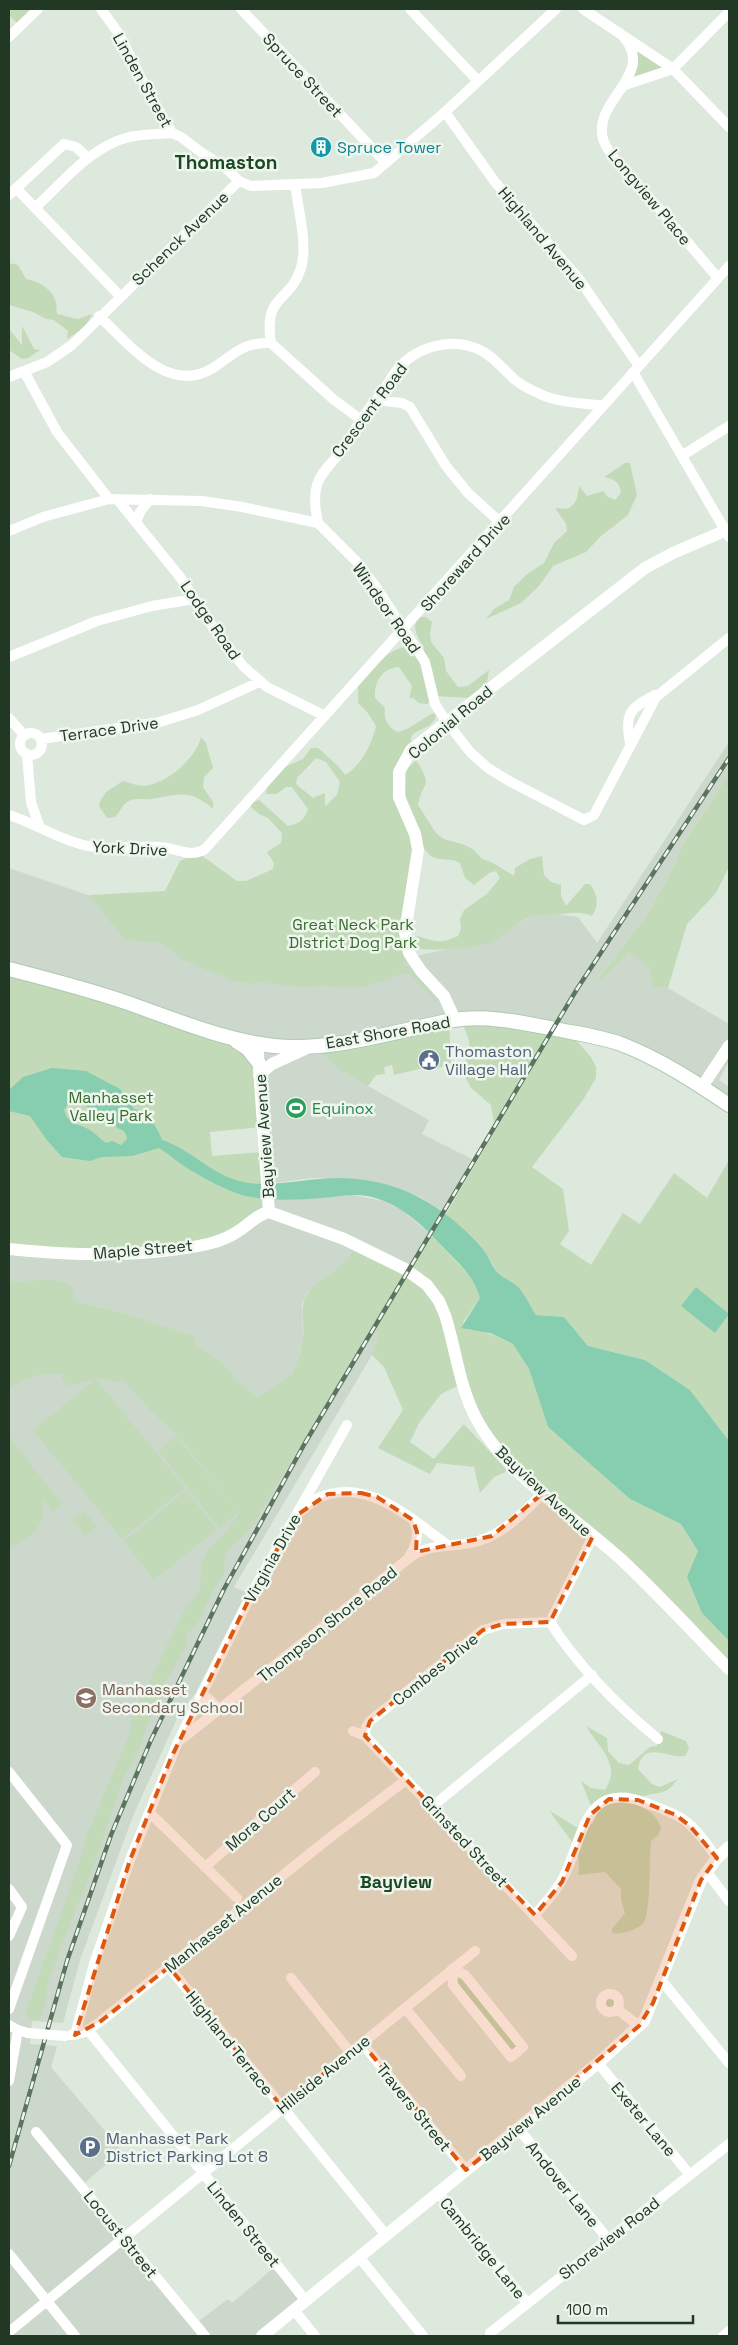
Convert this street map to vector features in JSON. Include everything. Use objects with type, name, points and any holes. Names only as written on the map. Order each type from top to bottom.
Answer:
[{"type":"main road","name":"East Shore Road","points":[[9,969],[123,1001],[233,1039],[283,1046],[315,1045],[358,1040],[455,1020],[480,1018],[505,1020],[618,1044],[659,1062],[729,1105]]},
{"type":"main road","points":[[233,1039],[247,1048],[259,1069]]},
{"type":"street","points":[[9,37],[38,9]]},
{"type":"street","name":"Linden Street","points":[[101,9],[123,40],[146,88],[172,133],[183,138],[239,181]]},
{"type":"street","name":"Spruce Street","points":[[240,9],[386,164]]},
{"type":"street","points":[[410,9],[478,82]]},
{"type":"street","name":"Schenck Avenue","points":[[9,377],[47,362],[62,353],[239,181],[251,186],[322,183],[366,176],[386,164],[556,9]]},
{"type":"street","points":[[583,9],[672,69],[729,127]]},
{"type":"street","points":[[625,85],[672,69],[729,12]]},
{"type":"street","points":[[620,33],[629,44],[632,56],[631,72],[625,85]]},
{"type":"street","name":"Longview Place","points":[[625,85],[604,115],[602,130],[605,145],[718,278]]},
{"type":"street","name":"Highland Avenue","points":[[445,112],[495,182],[579,279],[607,317],[728,532]]},
{"type":"street","points":[[35,208],[101,148],[122,139],[146,134],[172,133]]},
{"type":"street","points":[[88,158],[76,147],[64,144],[12,192],[35,208],[120,296]]},
{"type":"street","points":[[295,184],[298,216],[304,237],[304,256],[294,283],[273,307],[270,324],[271,343],[333,399],[360,419]]},
{"type":"street","name":"Shoreward Drive","points":[[198,853],[214,841],[729,266]]},
{"type":"street","points":[[99,316],[151,365],[164,372],[176,375],[204,372],[242,347],[271,343]]},
{"type":"street","name":"Crescent Road","points":[[318,524],[314,495],[319,478],[325,468],[348,442],[360,419],[406,360],[428,348],[450,344],[482,351],[494,359],[514,379],[545,396],[603,406]]},
{"type":"street","name":"Lodge Road","points":[[24,371],[57,432],[180,577],[232,653],[259,682],[325,716]]},
{"type":"street","points":[[376,400],[402,403],[410,407],[446,466],[468,492],[501,522]]},
{"type":"street","points":[[683,455],[729,426]]},
{"type":"street","points":[[9,531],[43,517],[113,499],[202,501],[242,507],[318,524]]},
{"type":"street","points":[[136,523],[140,512],[150,499]]},
{"type":"street","name":"Windsor Road","points":[[318,524],[359,564],[404,630],[425,662],[433,697],[446,722],[470,752],[488,768],[582,819],[589,819],[594,815],[651,704],[661,692],[729,638]]},
{"type":"street","name":"Colonial Road","points":[[455,1020],[444,996],[421,972],[409,953],[405,932],[418,850],[415,834],[398,789],[399,772],[404,760],[412,750],[446,722],[645,568],[673,553],[728,532]]},
{"type":"street","points":[[9,657],[97,620],[152,606],[194,599]]},
{"type":"street","name":"Terrace Drive","points":[[41,739],[160,722],[198,710],[259,682]]},
{"type":"street","points":[[9,718],[24,735]]},
{"type":"street","points":[[26,754],[33,755],[39,751],[42,744],[41,739],[34,733],[24,735],[20,746],[26,754],[31,802],[39,825]]},
{"type":"street","name":"York Drive","points":[[9,815],[39,825],[82,845],[103,848],[151,846],[198,853]]},
{"type":"street","name":"Bayview Avenue","points":[[258,1043],[269,1212],[344,1239],[405,1269],[426,1285],[438,1301],[445,1315],[462,1384],[477,1420],[501,1454],[646,1583],[729,1669]]},
{"type":"street","points":[[259,1069],[315,1045]]},
{"type":"street","points":[[702,1087],[729,1046]]},
{"type":"street","name":"Maple Street","points":[[9,1249],[97,1254],[181,1248],[221,1240],[269,1212]]},
{"type":"street","name":"Virginia Drive","points":[[178,1742],[252,1593],[347,1425]]},
{"type":"street","points":[[289,1527],[297,1515],[316,1499],[343,1492],[361,1493],[377,1497],[446,1544]]},
{"type":"street","name":"Thompson Shore Road","points":[[178,1742],[408,1558],[425,1549],[446,1544],[468,1544],[492,1536],[514,1521],[543,1493]]},
{"type":"street","points":[[408,1558],[417,1538],[417,1528],[413,1520]]},
{"type":"street","points":[[593,1536],[550,1622],[562,1641],[592,1675],[628,1714],[658,1739]]},
{"type":"street","name":"Combes Drive","points":[[365,1736],[366,1726],[370,1721],[482,1630],[503,1624],[550,1622]]},
{"type":"street","points":[[433,1806],[592,1675]]},
{"type":"street","points":[[202,1693],[220,1710]]},
{"type":"street","name":"Grinsted Street","points":[[353,1731],[365,1736],[433,1806],[572,1956]]},
{"type":"street","points":[[70,2035],[130,1860],[178,1742]]},
{"type":"street","points":[[9,1772],[67,1845],[9,2009]]},
{"type":"street","name":"Mora Court","points":[[205,1867],[315,1772]]},
{"type":"street","name":"Manhasset Avenue","points":[[14,2031],[70,2035],[88,2030],[328,1839],[406,1780]]},
{"type":"street","points":[[535,1915],[562,1882],[584,1825],[590,1815],[600,1804],[616,1796],[638,1800],[685,1820],[716,1858]]},
{"type":"street","points":[[150,1813],[237,1898]]},
{"type":"street","name":"Bayview Avenue","points":[[262,2336],[598,2063],[639,2026],[648,2014],[662,1981],[697,1888],[716,1858],[729,1847]]},
{"type":"street","points":[[706,1871],[729,1900]]},
{"type":"street","points":[[9,1889],[22,1908],[9,1936]]},
{"type":"street","name":"Hillside Avenue","points":[[9,2332],[475,1951]]},
{"type":"street","name":"Highland Terrace","points":[[169,1967],[386,2235]]},
{"type":"street","points":[[452,1970],[465,1975],[523,2047],[511,2057],[453,1985],[452,1970]]},
{"type":"street","points":[[291,1978],[350,2052]]},
{"type":"street","points":[[662,1981],[729,2063]]},
{"type":"street","points":[[405,2008],[461,2076]]},
{"type":"street","points":[[617,2009],[639,2026]]},
{"type":"street","name":"Linden Street","points":[[88,2030],[306,2300]]},
{"type":"street","points":[[9,2081],[14,2031]]},
{"type":"street","name":"Travers Street","points":[[362,2043],[466,2170]]},
{"type":"street","name":"Exeter Lane","points":[[598,2063],[690,2175]]},
{"type":"street","name":"Andover Lane","points":[[518,2128],[608,2239]]},
{"type":"street","name":"Locust Street","points":[[36,2132],[205,2336]]},
{"type":"street","name":"Shoreview Road","points":[[490,2333],[729,2144]]},
{"type":"street","name":"Cambridge Lane","points":[[438,2192],[528,2303]]},
{"type":"street","points":[[9,2254],[75,2336]]},
{"type":"street","points":[[359,2257],[423,2336]]},
{"type":"street","points":[[294,2310],[315,2336]]},
{"type":"street","points":[[723,2336],[729,2331]]},
{"type":"highlighted area","points":[[361,1493],[377,1497],[413,1520],[417,1532],[416,1552],[492,1536],[543,1493],[593,1536],[550,1622],[503,1624],[483,1630],[370,1721],[365,1736],[535,1915],[562,1882],[590,1815],[609,1799],[638,1800],[676,1815],[690,1826],[717,1858],[701,1880],[653,2003],[639,2026],[466,2170],[362,2043],[282,2107],[169,1967],[101,2021],[75,2035],[130,1860],[171,1758],[252,1593],[297,1515],[328,1494]]},
{"type":"shaded area","points":[[729,742],[729,774],[681,847],[676,863],[645,918],[596,980],[604,977],[629,953],[649,967],[653,987],[668,988],[729,1024],[729,1061],[719,1080],[729,1087],[729,1105],[659,1062],[555,1029],[578,991],[575,988],[551,1028],[460,1019],[341,1071],[429,1120],[422,1134],[472,1159],[442,1211],[421,1197],[374,1182],[344,1178],[312,1178],[266,1184],[257,1043],[9,969],[9,868],[175,925],[411,957],[493,939],[538,912],[578,917],[597,943]]},
{"type":"shaded area","points":[[52,1068],[86,1071],[120,1089],[134,1109],[148,1117],[162,1140],[239,1181],[262,1184],[325,1178],[359,1179],[379,1183],[417,1196],[451,1218],[467,1232],[484,1251],[496,1271],[520,1289],[536,1315],[564,1317],[588,1346],[645,1360],[690,1390],[729,1441],[729,1641],[702,1613],[687,1577],[698,1551],[681,1524],[630,1499],[548,1427],[529,1369],[513,1344],[490,1333],[461,1328],[480,1298],[477,1290],[460,1264],[409,1215],[389,1203],[361,1195],[293,1200],[246,1196],[200,1176],[159,1148],[132,1156],[102,1157],[90,1161],[62,1157],[46,1139],[30,1116],[9,1111],[9,1090],[23,1077]],"holes":[[[84,1104],[94,1113],[114,1121],[117,1128],[125,1133],[127,1139],[121,1145],[112,1141],[106,1143],[89,1129],[70,1121],[64,1110],[67,1105]]]},
{"type":"shaded area","points":[[352,1195],[384,1201],[402,1210],[430,1234],[408,1271],[308,1292],[302,1304],[303,1337],[294,1375],[258,1397],[241,1384],[222,1363],[196,1344],[116,1311],[78,1302],[74,1299],[73,1288],[9,1281],[9,1256],[67,1261],[268,1199],[321,1198]]},
{"type":"shaded area","points":[[696,1287],[729,1314],[715,1333],[681,1306]]},
{"type":"shaded area","name":"Manhasset Secondary School","points":[[372,1326],[377,1329],[377,1339],[372,1355],[234,1587],[247,1593],[195,1694],[180,1712],[133,1816],[80,1960],[63,2023],[32,2021],[30,2044],[57,2046],[51,2067],[122,2151],[81,2186],[195,2324],[228,2299],[232,2303],[277,2265],[306,2301],[263,2336],[9,2336],[9,1389],[33,1375],[48,1372],[114,1373],[127,1381],[176,1430],[340,1379]]},
{"type":"green space","points":[[11,9],[38,9],[20,26],[9,15]]},
{"type":"green space","points":[[629,44],[673,69],[629,79]]},
{"type":"green space","points":[[9,263],[18,265],[26,279],[40,284],[52,294],[57,314],[78,319],[92,314],[85,327],[67,339],[68,331],[54,320],[46,319],[33,312],[9,305]]},
{"type":"green space","points":[[22,326],[34,349],[40,350],[28,358],[22,359],[9,350],[9,329],[22,345]]},
{"type":"green space","points":[[625,463],[630,463],[637,495],[628,515],[600,537],[586,552],[553,566],[539,586],[521,603],[486,619],[494,609],[509,600],[514,587],[527,574],[544,563],[554,543],[567,531],[566,524],[555,508],[567,509],[573,505],[579,486],[587,496],[603,491],[608,497],[615,500],[621,493],[619,486],[614,480],[604,477]]},
{"type":"green space","name":"Great Neck Park DIstrict Dog Park","points":[[420,617],[426,617],[432,622],[431,642],[444,658],[446,671],[458,687],[468,686],[489,670],[487,682],[468,698],[435,696],[427,704],[419,703],[413,698],[409,698],[412,686],[399,667],[388,670],[380,677],[375,692],[375,698],[385,708],[387,722],[391,728],[398,732],[436,713],[430,725],[417,731],[411,737],[412,748],[399,772],[415,834],[405,932],[411,957],[402,964],[412,969],[422,980],[437,1003],[409,974],[404,973],[364,987],[350,989],[328,986],[300,987],[259,982],[252,984],[234,981],[183,960],[166,946],[158,943],[125,940],[89,895],[165,891],[180,861],[198,853],[237,881],[246,881],[273,869],[274,863],[267,852],[281,843],[282,833],[268,818],[259,814],[251,807],[252,802],[259,800],[288,826],[292,825],[305,816],[308,809],[292,787],[286,787],[277,794],[266,794],[267,788],[285,767],[303,759],[311,748],[318,748],[345,775],[356,766],[369,747],[376,726],[367,712],[358,703],[358,686],[380,661],[394,651],[408,647],[413,653],[425,655],[416,630],[416,621]],"holes":[[[316,758],[326,762],[340,782],[337,795],[325,806],[325,793],[313,798],[296,784],[297,778]]]},
{"type":"green space","points":[[201,737],[206,743],[213,768],[204,777],[203,787],[213,802],[213,809],[197,798],[176,795],[130,800],[115,817],[107,818],[99,806],[106,792],[123,781],[143,786],[152,785],[170,776],[193,754]]},
{"type":"green space","points":[[416,760],[426,780],[418,805],[436,833],[444,839],[465,845],[474,850],[481,858],[514,876],[515,868],[530,859],[542,856],[544,875],[551,882],[561,885],[561,896],[566,906],[585,884],[590,884],[597,900],[592,916],[585,913],[535,915],[522,921],[500,937],[482,945],[463,948],[415,948],[411,941],[417,936],[433,941],[441,941],[458,936],[461,929],[460,919],[464,910],[487,894],[500,878],[496,871],[489,873],[474,885],[465,878],[460,863],[453,860],[434,858],[427,852],[415,829],[406,797],[406,770]]},
{"type":"green space","points":[[729,774],[729,867],[716,893],[687,924],[668,988],[653,987],[649,967],[629,953],[604,977],[595,982],[645,918],[676,863],[681,847]]},
{"type":"green space","name":"Manhasset Valley Park","points":[[9,969],[258,1043],[262,1127],[210,1132],[212,1156],[264,1152],[269,1212],[225,1238],[67,1261],[9,1256]]},
{"type":"green space","points":[[460,1019],[574,1038],[591,1057],[596,1067],[596,1078],[583,1100],[532,1167],[563,1189],[569,1231],[560,1244],[591,1265],[623,1213],[640,1224],[674,1173],[707,1198],[729,1160],[729,1441],[690,1390],[645,1360],[588,1346],[564,1317],[536,1315],[521,1290],[497,1272],[484,1250],[446,1214],[497,1127],[494,1123],[491,1105],[471,1088],[462,1071],[468,1056],[469,1039]]},
{"type":"green space","points":[[449,1021],[451,1064],[437,1068],[436,1065],[394,1075],[392,1065],[384,1067],[385,1074],[376,1075],[368,1086],[341,1071],[315,1045]]},
{"type":"green space","points":[[430,1234],[475,1281],[480,1298],[463,1322],[469,1330],[481,1330],[513,1344],[529,1369],[548,1427],[630,1499],[681,1524],[698,1551],[702,1613],[729,1641],[729,1669],[501,1454],[462,1384],[441,1394],[419,1423],[410,1442],[434,1459],[464,1424],[508,1471],[494,1477],[480,1493],[474,1467],[437,1463],[430,1474],[378,1448],[403,1410],[384,1367],[372,1355],[377,1339],[377,1329],[372,1326],[251,1528],[225,1553],[224,1574],[214,1588],[198,1623],[187,1634],[186,1647],[161,1689],[161,1697],[147,1726],[139,1750],[122,1781],[96,1860],[51,1973],[45,2008],[39,2019],[33,2021],[27,2016],[26,2012],[80,1860],[85,1839],[131,1730],[131,1719],[183,1613],[200,1589],[201,1566],[209,1548],[224,1534],[239,1514],[183,1441],[147,1407],[125,1381],[121,1379],[115,1383],[98,1378],[69,1386],[61,1379],[64,1374],[41,1374],[9,1389],[9,1281],[59,1281],[73,1288],[74,1299],[78,1302],[116,1311],[194,1336],[196,1344],[222,1363],[241,1384],[258,1397],[293,1374],[303,1337],[303,1308],[306,1297],[315,1285],[347,1261],[355,1244],[408,1270]]},
{"type":"green space","points":[[96,1379],[185,1488],[122,1539],[33,1430]]},
{"type":"green space","points":[[176,1436],[238,1513],[219,1528],[158,1450]]},
{"type":"green space","points":[[9,1437],[62,1504],[53,1512],[43,1499],[42,1521],[32,1535],[9,1549]]},
{"type":"green space","points":[[186,1491],[217,1529],[154,1580],[124,1541]]},
{"type":"green space","points":[[84,1511],[97,1527],[85,1536],[72,1520]]},
{"type":"green space","points":[[586,1726],[607,1738],[608,1751],[619,1763],[629,1765],[650,1747],[657,1746],[661,1731],[686,1741],[689,1749],[685,1756],[651,1752],[641,1760],[638,1769],[652,1784],[660,1787],[678,1779],[667,1790],[647,1795],[635,1803],[654,1816],[661,1829],[658,1835],[651,1841],[649,1896],[644,1922],[634,1930],[624,1933],[612,1933],[612,1929],[625,1913],[621,1900],[621,1889],[605,1872],[578,1875],[578,1856],[572,1841],[550,1811],[576,1827],[592,1824],[596,1818],[581,1781],[591,1788],[605,1790],[610,1781],[611,1772],[607,1756]]},
{"type":"green space","points":[[452,1969],[465,1975],[523,2047],[511,2057],[453,1985]]},
{"type":"green space","points":[[605,1994],[613,1994],[618,1999],[616,2010],[605,2012],[600,2007],[600,1999]]},
{"type":"railway","points":[[9,2166],[67,1961],[111,1835],[151,1740],[224,1589],[305,1443],[577,989],[729,758]]},
{"type":"place","name":"Spruce Tower","points":[[321,147]]},
{"type":"place","name":"Thomaston Village Hall","points":[[429,1060]]},
{"type":"place","name":"Equinox","points":[[296,1108]]},
{"type":"place","name":"Manhasset Secondary School","points":[[86,1698]]},
{"type":"place","name":"Manhasset Park District Parking Lot 8","points":[[90,2147]]},
{"type":"district","name":"Thomaston","points":[[226,162]]},
{"type":"district","name":"Bayview","points":[[396,1882]]}]
